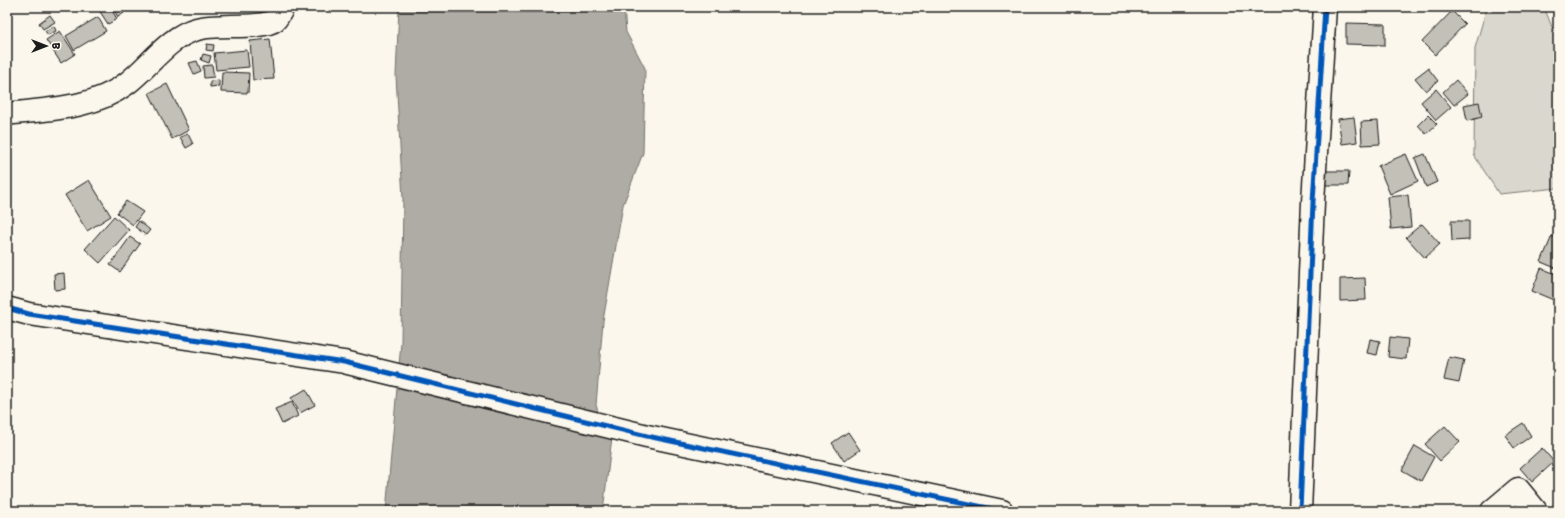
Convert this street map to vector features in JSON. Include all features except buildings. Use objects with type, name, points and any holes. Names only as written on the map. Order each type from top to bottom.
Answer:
[{"type":"street","points":[[7,114],[81,104],[104,96],[125,85],[176,39],[191,30],[219,25],[265,24],[276,19],[283,7]]},
{"type":"street","points":[[1300,511],[1313,202],[1325,7]]},
{"type":"street","points":[[7,308],[29,314],[344,362],[647,436],[1002,511]]},
{"type":"street","points":[[1492,511],[1518,489],[1536,511]]},
{"type":"shaded area","points":[[399,7],[624,7],[626,32],[645,68],[643,153],[623,205],[603,321],[596,405],[601,421],[612,437],[603,511],[386,511],[401,343],[403,199],[396,76]]},
{"type":"shaded area","points":[[1487,7],[1544,7],[1558,42],[1558,188],[1499,194],[1474,155],[1475,48]]},
{"type":"cycle path","points":[[1300,511],[1313,202],[1325,7]]},
{"type":"cycle path","points":[[7,308],[29,314],[344,362],[647,436],[1002,511]]}]
